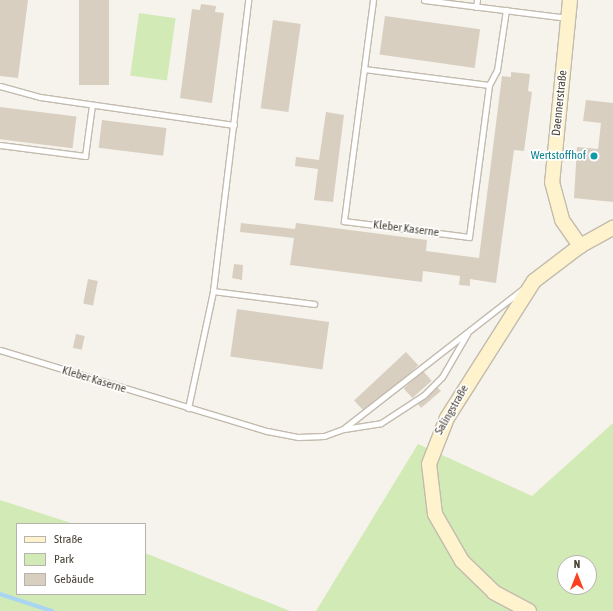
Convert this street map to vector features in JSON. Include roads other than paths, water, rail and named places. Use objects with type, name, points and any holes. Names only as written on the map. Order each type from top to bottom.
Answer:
[{"type":"street","name":"Daennerstraße","points":[[570,0],[552,182],[562,220],[580,246]]},
{"type":"street","name":"Salingstraße","points":[[529,611],[494,592],[462,561],[435,514],[429,464],[446,418],[534,281],[580,246],[613,228]]},
{"type":"lane","points":[[188,408],[213,291],[248,0]]},
{"type":"lane","name":"Kleber Kaserne","points":[[373,0],[344,221],[469,237],[488,85],[497,70],[506,10]]},
{"type":"lane","points":[[424,0],[568,18]]},
{"type":"lane","points":[[476,6],[477,0]]},
{"type":"lane","points":[[364,69],[488,85]]},
{"type":"lane","points":[[0,86],[18,94],[234,125]]},
{"type":"lane","points":[[0,145],[85,156],[92,105]]},
{"type":"lane","points":[[343,429],[471,328],[534,281]]},
{"type":"lane","points":[[213,291],[314,304]]},
{"type":"lane","points":[[343,429],[381,423],[424,395],[442,377],[471,328]]},
{"type":"lane","name":"Kleber Kaserne","points":[[0,350],[188,408],[291,436],[324,436],[343,429]]},
{"type":"waterway","points":[[0,594],[52,611]]},
{"type":"place","name":"Wertstoffhof","points":[[594,156]]}]
